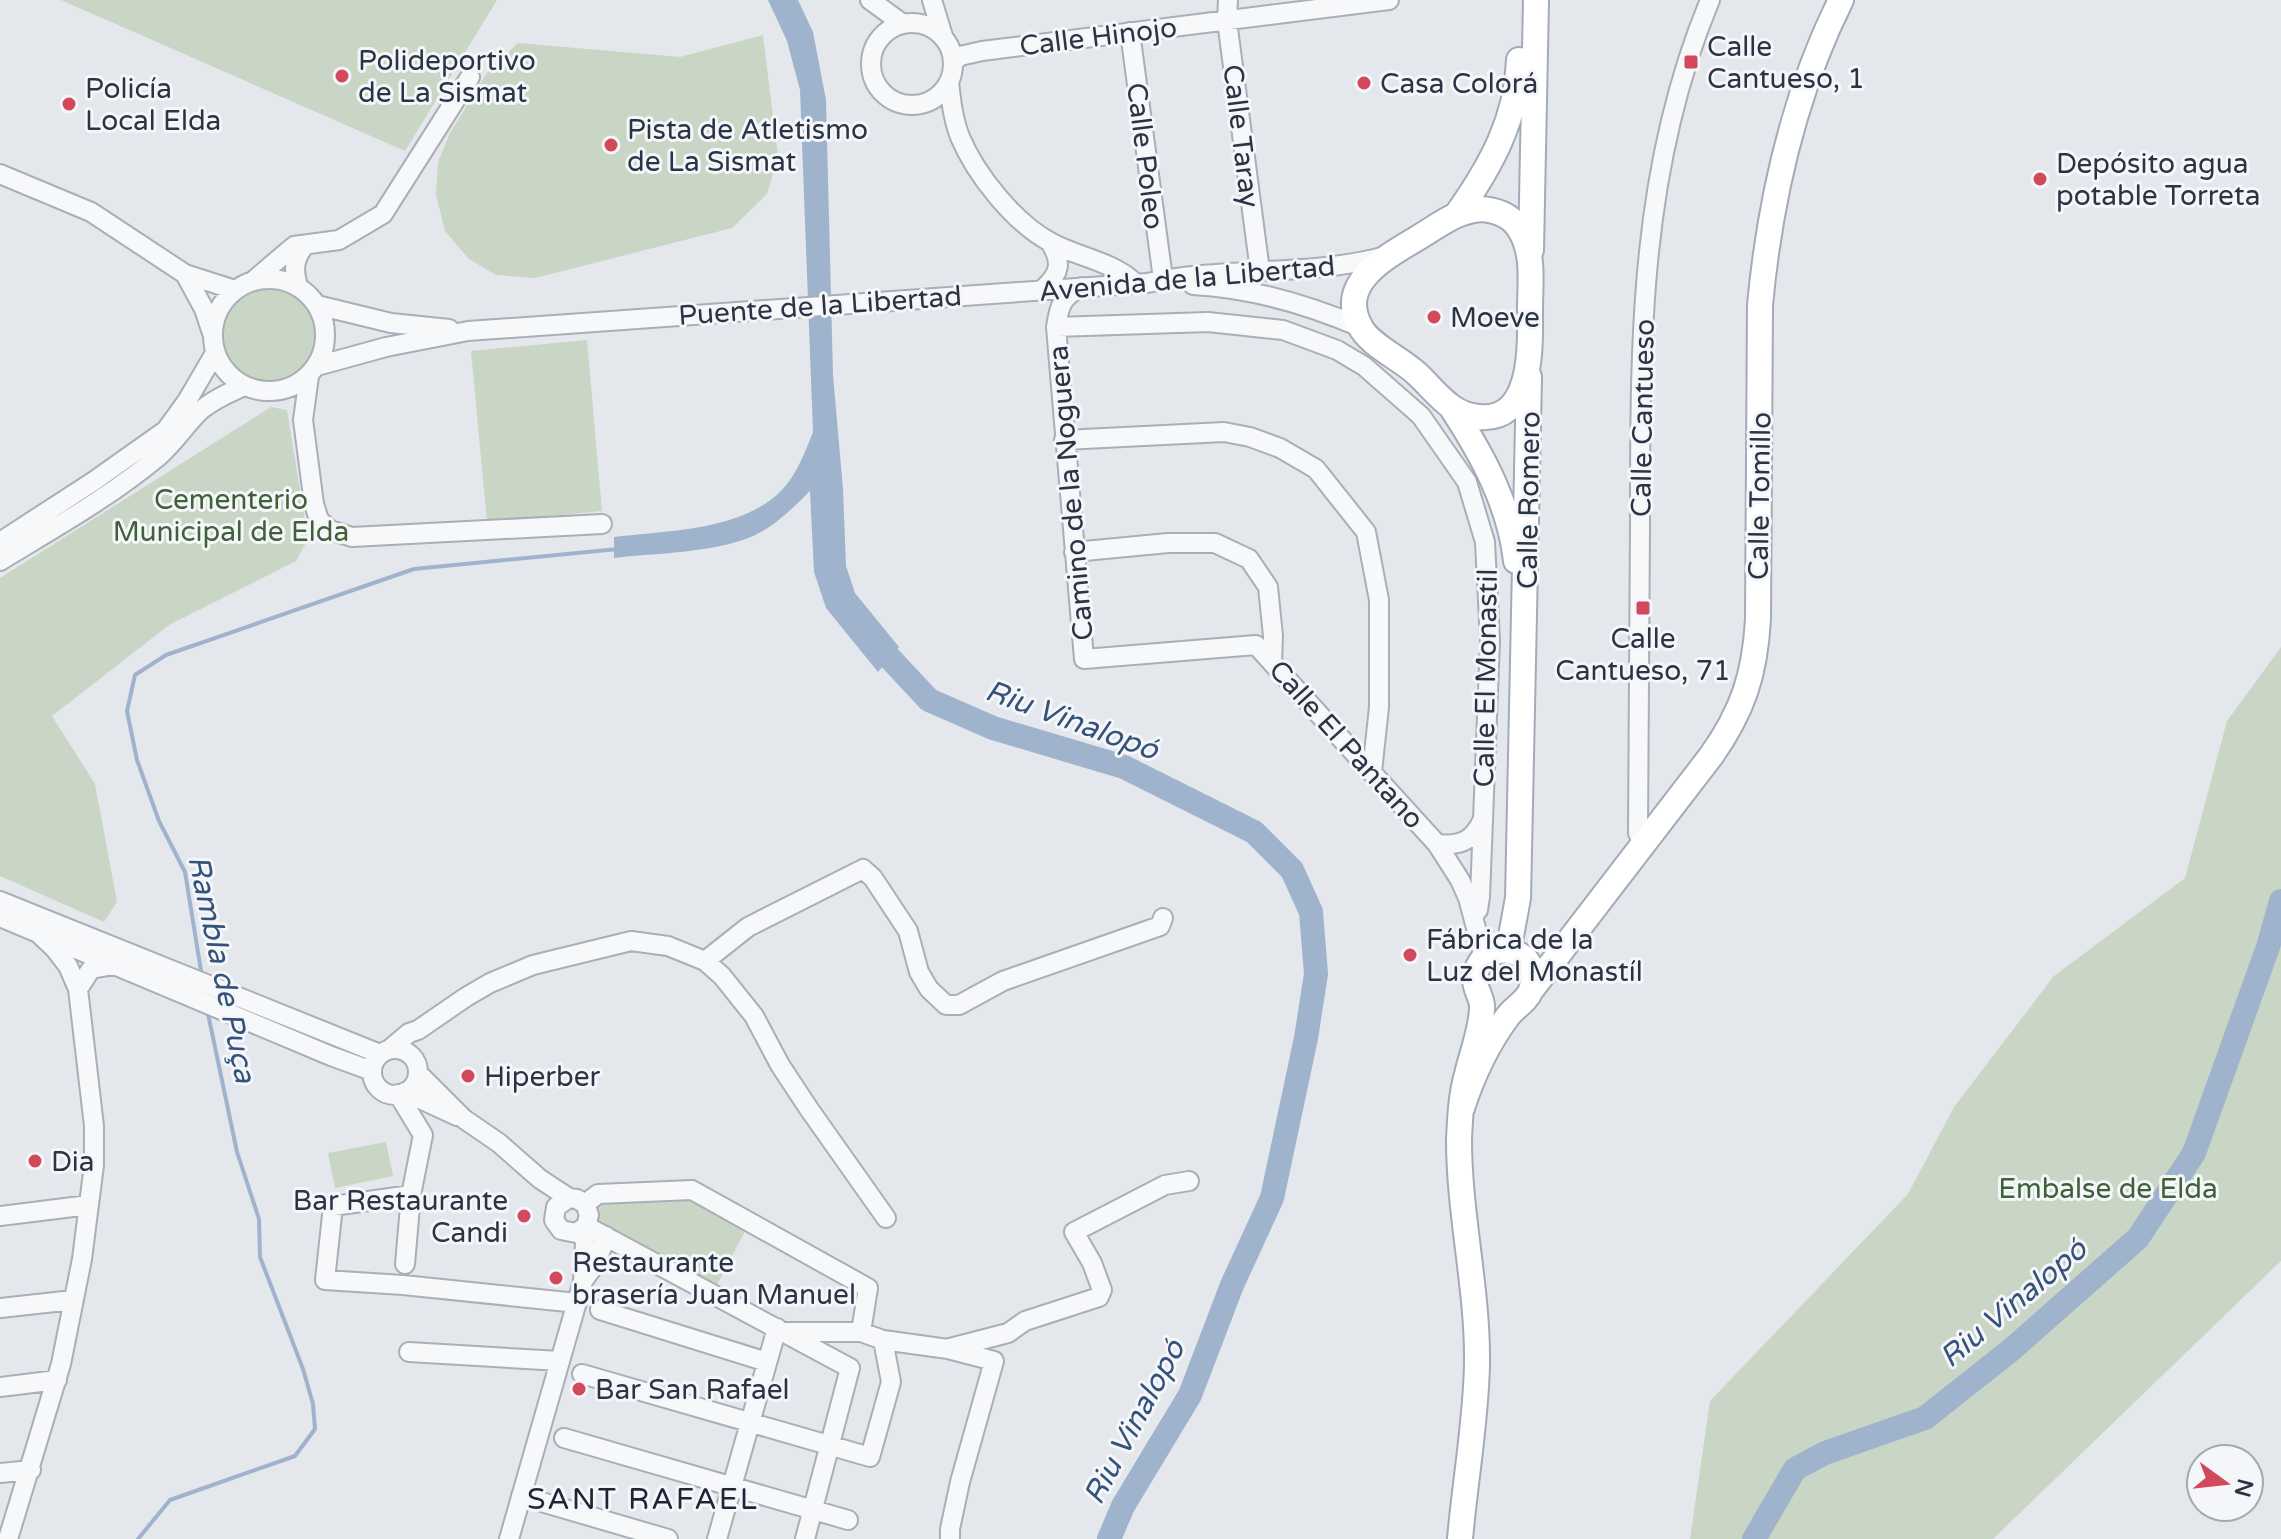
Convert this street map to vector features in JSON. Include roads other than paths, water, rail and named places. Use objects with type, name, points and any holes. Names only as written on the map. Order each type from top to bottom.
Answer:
[{"type":"main road","points":[[1521,0],[1527,59],[1531,262],[1529,367],[1515,399],[1497,414],[1479,417],[1453,410],[1415,372],[1360,327],[1355,309],[1358,289],[1368,271],[1457,214],[1481,209],[1507,216],[1518,228],[1531,262]]},
{"type":"main road","points":[[1457,214],[1497,151],[1527,59],[1536,0]]},
{"type":"main road","name":"Calle Tomillo","points":[[1462,1108],[1482,1062],[1507,1017],[1723,739],[1747,694],[1753,671],[1758,619],[1760,305],[1764,267],[1790,132],[1807,80],[1841,0]]},
{"type":"main road","name":"Calle Romero","points":[[1523,634],[1526,612],[1529,367]]},
{"type":"main road","name":"Calle Romero","points":[[1453,410],[1483,461],[1507,519],[1516,556],[1523,634],[1518,898],[1509,957]]},
{"type":"main road","name":"Calle Tomillo","points":[[1509,957],[1550,953],[1565,943]]},
{"type":"main road","points":[[1460,1539],[1477,1356],[1476,1310],[1460,1160],[1466,1077],[1480,1023],[1481,998],[1475,982],[1479,965],[1509,957],[1532,971],[1524,998],[1509,1009],[1494,1007],[1481,998]]},
{"type":"street","points":[[877,42],[884,34],[919,16],[929,0]]},
{"type":"street","points":[[929,0],[952,53],[949,82],[954,119]]},
{"type":"street","name":"Calle Taray","points":[[1228,0],[1227,21],[1260,271]]},
{"type":"street","name":"Calle Hinojo","points":[[953,63],[960,56],[982,51],[1227,21],[1324,4],[1389,0]]},
{"type":"street","name":"Calle Cantueso","points":[[1643,844],[1638,833],[1640,418],[1646,263],[1661,155],[1689,51],[1710,0]]},
{"type":"street","points":[[871,1],[907,23],[923,24],[943,36]]},
{"type":"street","points":[[871,1],[878,24],[871,67],[881,91],[900,103],[919,104],[931,100],[949,82]]},
{"type":"street","name":"Calle Poleo","points":[[1130,32],[1148,282]]},
{"type":"street","points":[[0,542],[166,430],[187,401],[214,343],[215,317],[223,302],[294,246],[339,240],[383,214],[470,77]]},
{"type":"street","points":[[931,100],[947,109],[969,155],[1006,206],[1050,242],[1148,282],[1256,293],[1300,304],[1360,327]]},
{"type":"street","points":[[0,174],[91,212],[185,274],[235,290]]},
{"type":"street","points":[[1043,289],[1058,269],[1059,260],[1050,242]]},
{"type":"street","points":[[298,286],[294,274],[296,256],[305,245]]},
{"type":"street","name":"Avenida de la Libertad","points":[[987,293],[1328,268],[1387,256]]},
{"type":"street","points":[[185,274],[204,309],[222,366],[244,386],[262,391],[281,391],[296,385],[313,371],[386,347],[468,331]]},
{"type":"street","points":[[253,281],[268,278],[298,286],[317,305],[324,320],[326,336],[323,351],[313,371],[303,420],[314,504],[319,520],[330,530],[352,537],[602,524]]},
{"type":"street","points":[[1056,327],[1062,300],[1070,292],[1085,286]]},
{"type":"street","points":[[1021,291],[1044,302],[1056,327]]},
{"type":"street","name":"Puente de la Libertad","points":[[468,331],[987,293]]},
{"type":"street","points":[[317,305],[391,323],[468,331]]},
{"type":"street","name":"Calle El Monastil","points":[[1056,327],[1208,322],[1283,330],[1350,358],[1421,416],[1467,482],[1485,542],[1490,640],[1480,897],[1478,910],[1473,915]]},
{"type":"street","name":"Camino de la Noguera","points":[[1056,327],[1084,659]]},
{"type":"street","points":[[0,561],[107,496],[160,455],[199,412],[214,400],[244,386]]},
{"type":"street","points":[[281,391],[303,420]]},
{"type":"street","points":[[1064,440],[1224,432],[1280,448],[1316,469],[1366,532],[1379,600],[1379,707],[1372,772]]},
{"type":"street","points":[[1074,552],[1168,543],[1215,543],[1249,559],[1268,587],[1272,662]]},
{"type":"street","name":"Calle El Pantano","points":[[1084,659],[1256,645],[1437,844],[1460,880],[1473,915],[1509,957]]},
{"type":"street","points":[[1437,844],[1456,846],[1474,837],[1482,821]]},
{"type":"street","points":[[705,961],[748,927],[863,869],[873,878],[908,931],[919,972],[929,989],[946,1005],[959,1005],[1003,981],[1160,926],[1163,918]]},
{"type":"street","points":[[0,901],[186,984],[221,1010],[381,1058],[407,1052],[464,1119]]},
{"type":"street","points":[[0,917],[114,965],[186,984],[220,988],[381,1058]]},
{"type":"street","points":[[8,1539],[57,1380],[89,1205],[94,1126],[78,989],[68,966],[35,930]]},
{"type":"street","points":[[509,1539],[577,1303],[583,1274],[579,1230],[589,1215],[464,1119],[402,1093],[388,1093],[380,1089],[374,1081],[381,1058],[409,1033],[490,983],[533,965],[631,941],[668,946],[705,961],[722,976],[754,1016],[780,1065],[886,1218]]},
{"type":"street","points":[[78,989],[91,969],[114,965]]},
{"type":"street","points":[[402,1093],[416,1082],[418,1030]]},
{"type":"street","points":[[402,1093],[423,1135],[411,1195],[405,1264]]},
{"type":"street","points":[[948,1349],[1008,1333],[1025,1321],[1099,1297],[1102,1290],[1092,1263],[1074,1232],[1165,1185],[1189,1181]]},
{"type":"street","points":[[805,1539],[850,1368],[606,1236],[556,1224],[554,1216],[570,1203],[598,1194],[692,1190],[868,1288],[861,1332]]},
{"type":"street","points":[[411,1195],[333,1206],[325,1280],[577,1303]]},
{"type":"street","points":[[0,1216],[89,1205]]},
{"type":"street","points":[[583,1274],[596,1263],[606,1236]]},
{"type":"street","points":[[0,1308],[73,1300]]},
{"type":"street","points":[[600,1310],[767,1362]]},
{"type":"street","points":[[780,1330],[861,1332],[883,1340],[948,1349],[994,1361],[960,1482],[950,1539]]},
{"type":"street","points":[[717,1539],[767,1362],[780,1330]]},
{"type":"street","points":[[582,1374],[870,1457],[891,1382],[883,1340]]},
{"type":"street","points":[[409,1352],[560,1361]]},
{"type":"street","points":[[0,1387],[57,1380]]},
{"type":"street","points":[[564,1438],[848,1520]]},
{"type":"street","points":[[0,1473],[31,1470]]},
{"type":"street","points":[[521,1496],[668,1539]]},
{"type":"water","points":[[768,0],[798,0],[813,32],[826,100],[833,375],[846,566],[855,593],[899,647],[878,672],[826,608],[814,572],[810,491],[790,511],[751,537],[702,549],[614,558],[614,537],[712,525],[758,508],[777,495],[792,477],[813,432],[800,90],[787,41]]},
{"type":"waterway","name":"Rambla de Puça","points":[[202,977],[185,872],[159,821],[137,760],[127,711],[135,675],[166,655],[414,569],[618,549]]},
{"type":"waterway","name":"Riu Vinalopó","points":[[869,636],[929,700],[993,728],[1124,767],[1254,832],[1292,870],[1311,912],[1316,974],[1306,1038],[1272,1198],[1232,1285],[1190,1395],[1123,1506],[1109,1539]]},
{"type":"waterway","name":"Riu Vinalopó","points":[[1754,1539],[1795,1469],[1825,1453],[1925,1418],[2011,1350],[2138,1238],[2194,1153],[2268,947],[2281,901]]},
{"type":"waterway","name":"Rambla de Puça","points":[[138,1539],[170,1500],[295,1456],[315,1429],[313,1404],[303,1369],[260,1257],[259,1219],[237,1152],[207,1009]]},
{"type":"place","name":"Calle Cantueso, 1","points":[[1691,62]]},
{"type":"place","name":"Polideportivo de La Sismat","points":[[342,76]]},
{"type":"place","name":"Casa Colorá","points":[[1364,83]]},
{"type":"place","name":"Policía Local Elda","points":[[69,104]]},
{"type":"place","name":"Pista de Atletismo de La Sismat","points":[[611,145]]},
{"type":"place","name":"Depósito agua potable Torreta","points":[[2040,179]]},
{"type":"place","name":"Moeve","points":[[1434,317]]},
{"type":"place","name":"Calle Cantueso, 71","points":[[1643,608]]},
{"type":"place","name":"Fábrica de la Luz del Monastíl","points":[[1410,955]]},
{"type":"place","name":"Hiperber","points":[[468,1076]]},
{"type":"place","name":"Dia","points":[[35,1161]]},
{"type":"place","name":"Bar Restaurante Candi","points":[[524,1216]]},
{"type":"place","name":"Restaurante brasería Juan Manuel","points":[[556,1278]]},
{"type":"place","name":"Bar San Rafael","points":[[579,1389]]},
{"type":"district","name":"SANT RAFAEL","points":[[643,1499]]},
{"type":"park label","name":"Cementerio Municipal de Elda","points":[[231,515]]},
{"type":"park label","name":"Embalse de Elda","points":[[2108,1188]]}]
